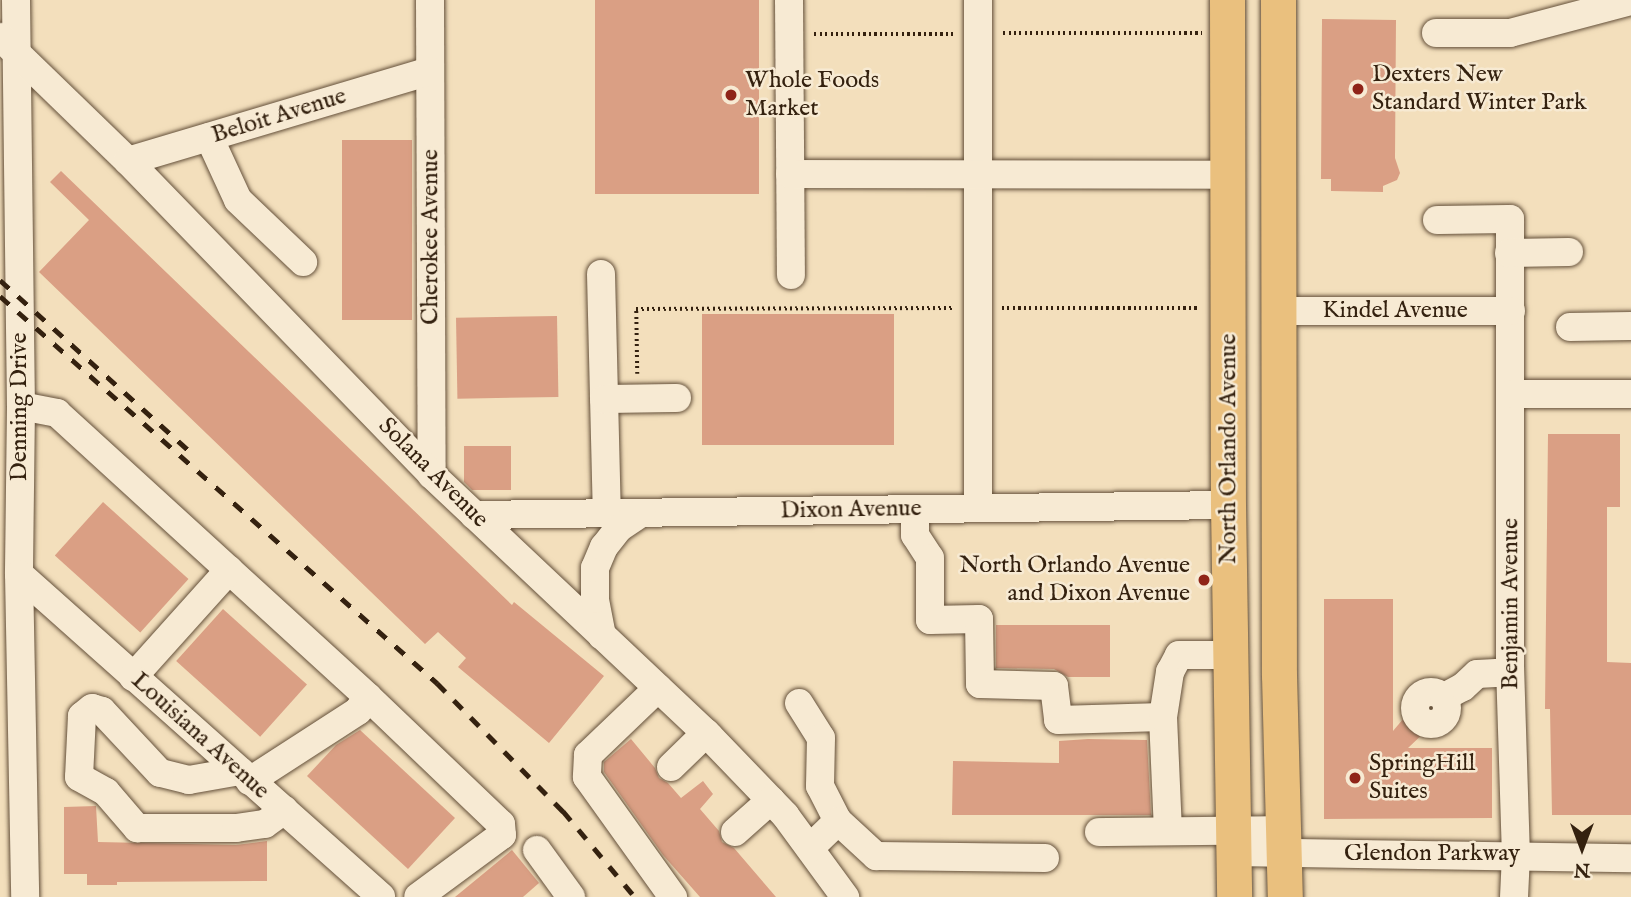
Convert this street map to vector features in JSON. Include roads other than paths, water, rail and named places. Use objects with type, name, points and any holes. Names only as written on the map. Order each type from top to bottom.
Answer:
[{"type":"main road","name":"North Orlando Avenue","points":[[1227,0],[1228,505],[1234,897]]},
{"type":"main road","name":"North Orlando Avenue","points":[[1278,0],[1285,897]]},
{"type":"main road","points":[[1229,175],[1250,190],[1261,212],[1279,266]]},
{"type":"street","name":"Denning Drive","points":[[16,0],[8,44],[9,198],[11,367],[21,407],[19,575],[25,897]]},
{"type":"street","name":"Cherokee Avenue","points":[[429,0],[432,475]]},
{"type":"street","points":[[789,0],[791,275]]},
{"type":"street","points":[[978,0],[978,508]]},
{"type":"street","points":[[1436,33],[1510,33],[1631,1]]},
{"type":"street","name":"Solana Avenue","points":[[8,44],[128,161],[432,475],[706,733],[771,800],[845,897]]},
{"type":"street","name":"Beloit Avenue","points":[[128,161],[430,71]]},
{"type":"street","points":[[209,137],[238,200],[303,262]]},
{"type":"street","points":[[790,174],[1229,175]]},
{"type":"street","name":"Benjamin Avenue","points":[[1437,220],[1510,219],[1511,685],[1516,855],[1514,897]]},
{"type":"street","points":[[1510,253],[1569,252]]},
{"type":"street","points":[[601,274],[607,513]]},
{"type":"street","name":"Kindel Avenue","points":[[1279,311],[1511,311]]},
{"type":"street","points":[[1570,327],[1631,326]]},
{"type":"street","points":[[1511,394],[1631,394]]},
{"type":"street","points":[[604,399],[677,398]]},
{"type":"street","points":[[21,407],[57,413],[368,697],[501,824],[502,835],[418,897]]},
{"type":"street","name":"Dixon Avenue","points":[[474,515],[1228,505]]},
{"type":"street","points":[[915,509],[915,535],[930,558],[930,620],[979,619],[980,684],[1054,686],[1058,720],[1163,718]]},
{"type":"street","points":[[602,636],[595,599],[595,568],[604,547],[619,527],[641,513]]},
{"type":"street","points":[[134,677],[229,570]]},
{"type":"street","name":"Louisiana Avenue","points":[[19,575],[381,897]]},
{"type":"street","points":[[1168,831],[1163,718],[1170,672],[1179,655],[1231,655]]},
{"type":"street","points":[[1454,692],[1477,674],[1511,685]]},
{"type":"street","points":[[658,688],[589,755],[587,777],[673,897]]},
{"type":"street","points":[[284,810],[265,824],[236,828],[137,828],[106,792],[79,777],[82,716],[92,708],[103,711],[160,773],[189,780],[245,776],[358,710],[368,697]]},
{"type":"street","points":[[799,703],[821,738],[820,786],[838,821],[876,856],[1045,858]]},
{"type":"street","points":[[671,767],[706,733]]},
{"type":"street","points":[[735,832],[771,800]]},
{"type":"street","points":[[810,848],[838,821]]},
{"type":"street","name":"Glendon Parkway","points":[[1099,832],[1168,831],[1234,841],[1631,858]]},
{"type":"street","points":[[537,850],[571,897]]},
{"type":"railway","points":[[0,280],[189,451]]},
{"type":"railway","points":[[0,296],[437,683],[563,811],[635,897]]},
{"type":"place","name":"Dexters New Standard Winter Park","points":[[1358,89]]},
{"type":"place","name":"Whole Foods Market","points":[[731,95]]},
{"type":"place","name":"North Orlando Avenue and Dixon Avenue","points":[[1204,580]]},
{"type":"place","name":"SpringHill Suites","points":[[1355,778]]}]
